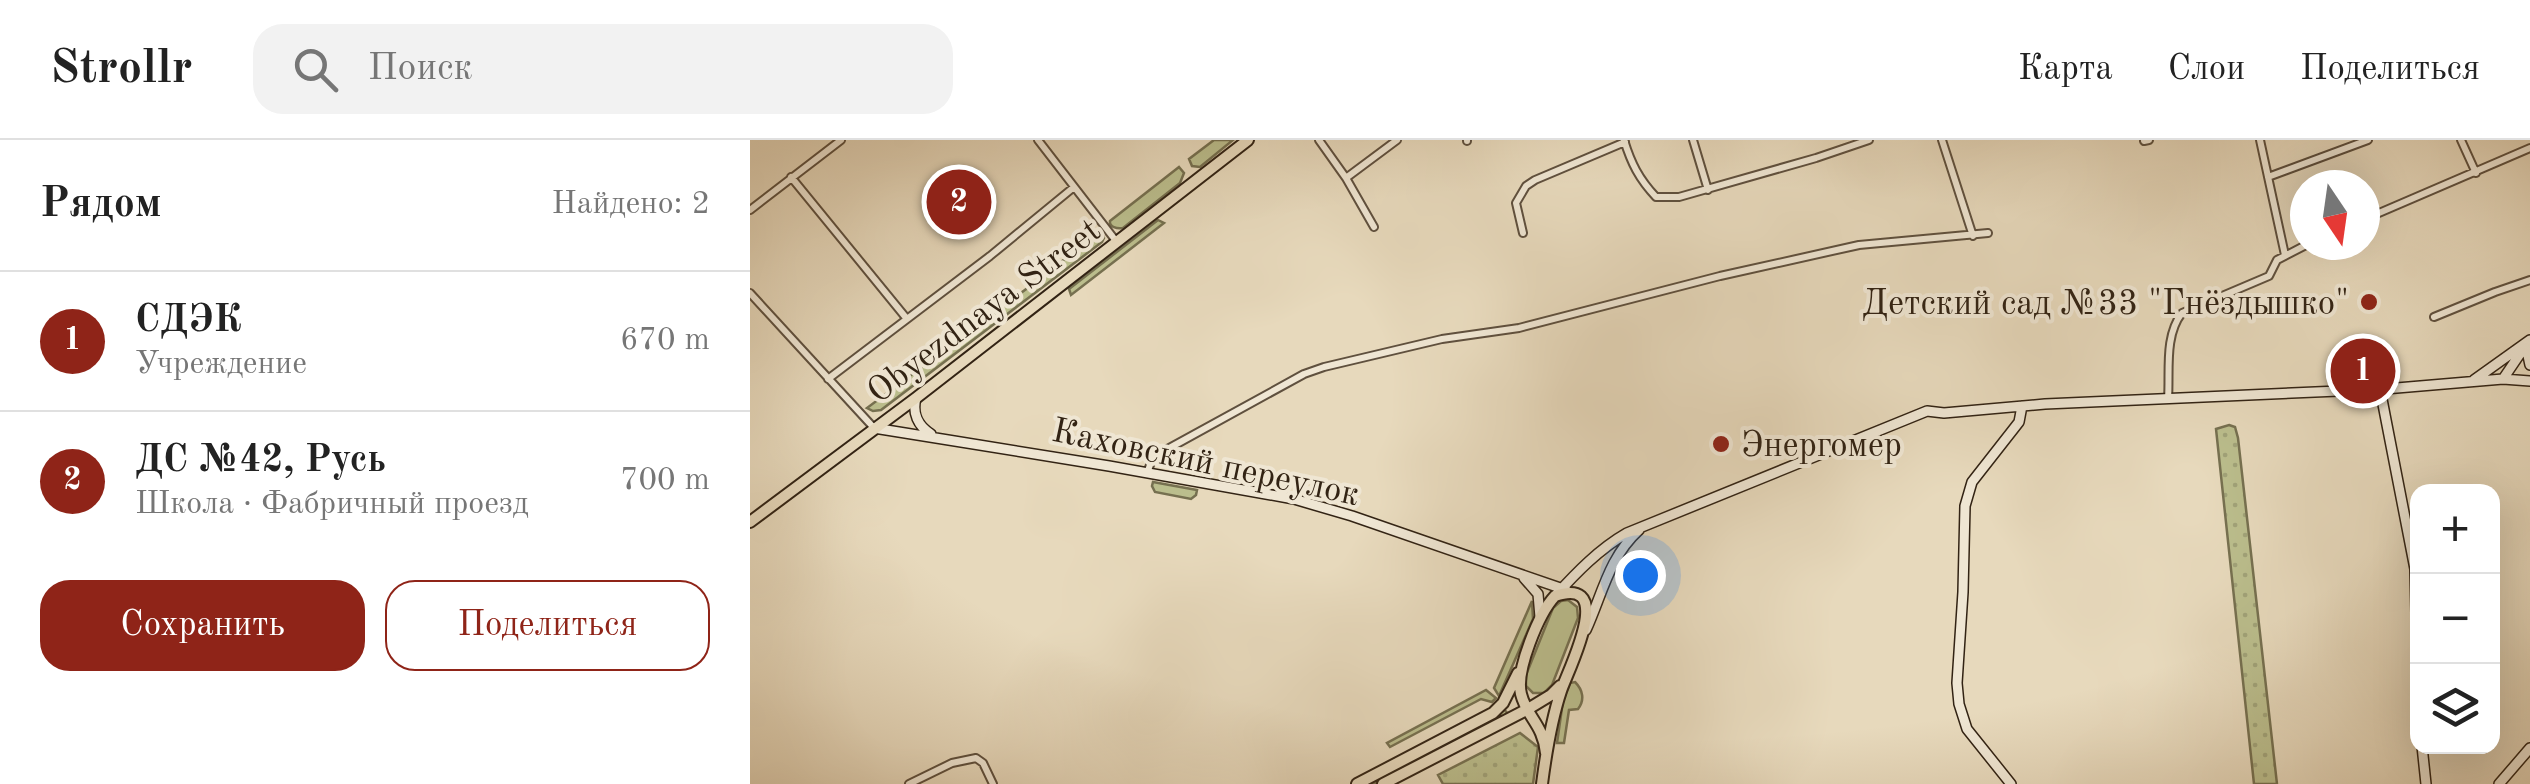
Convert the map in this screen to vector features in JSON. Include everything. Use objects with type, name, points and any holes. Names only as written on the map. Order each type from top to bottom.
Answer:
[{"type":"main road","name":"Obyezdnaya Street","points":[[750,522],[1248,140]]},
{"type":"main road","points":[[2472,382],[2530,341]]},
{"type":"main road","points":[[2530,341],[2530,365]]},
{"type":"main road","points":[[2502,379],[2530,341]]},
{"type":"main road","points":[[2502,379],[2502,365],[2514,351]]},
{"type":"main road","points":[[1358,784],[1492,713],[1502,703],[1523,664],[1544,610],[1580,570],[1616,539],[1928,412],[2502,379],[2530,381]]},
{"type":"main road","points":[[2380,389],[2415,569],[2417,664]]},
{"type":"main road","points":[[916,398],[916,418],[935,437]]},
{"type":"main road","points":[[2010,784],[1968,729],[1959,704],[1958,683],[1965,506],[1972,482],[2019,422],[2022,406]]},
{"type":"main road","name":"Каховский переулок","points":[[874,428],[1294,500],[1539,580],[1559,592]]},
{"type":"main road","points":[[1542,784],[1546,753],[1568,672],[1615,558],[1645,526]]},
{"type":"main road","points":[[1539,580],[1564,578],[1580,570]]},
{"type":"main road","points":[[1518,573],[1538,594],[1540,620]]},
{"type":"main road","points":[[1559,592],[1577,596],[1585,606],[1584,633]]},
{"type":"main road","points":[[1523,664],[1522,694],[1540,727],[1546,753]]},
{"type":"main road","points":[[1383,784],[1528,709],[1558,689],[1568,672]]},
{"type":"main road","points":[[1520,682],[1527,694],[1543,698],[1551,695]]},
{"type":"main road","points":[[1513,718],[1528,717],[1540,727]]},
{"type":"main road","points":[[2499,784],[2530,748]]},
{"type":"main road","points":[[2423,754],[2426,784]]},
{"type":"street","points":[[750,210],[841,140]]},
{"type":"street","points":[[1038,140],[1117,242]]},
{"type":"street","points":[[1346,178],[1397,140]]},
{"type":"street","points":[[1692,140],[1708,190]]},
{"type":"street","points":[[1523,233],[1516,203],[1526,186],[1624,141],[1643,184],[1656,197],[1679,198],[1869,140]]},
{"type":"street","points":[[1942,140],[1973,236]]},
{"type":"street","points":[[2260,140],[2285,256]]},
{"type":"street","points":[[2268,177],[2368,140]]},
{"type":"street","points":[[2461,140],[2476,172]]},
{"type":"street","points":[[1321,141],[1374,227]]},
{"type":"street","points":[[2380,213],[2530,148]]},
{"type":"street","points":[[791,177],[907,319]]},
{"type":"street","points":[[828,379],[1074,187]]},
{"type":"street","points":[[1147,473],[1153,456],[1324,366],[1442,339],[1519,328],[1859,245],[1988,232]]},
{"type":"street","points":[[2168,400],[2171,341],[2182,313],[2269,276],[2277,260],[2290,253]]},
{"type":"street","points":[[2434,317],[2530,280]]},
{"type":"street","points":[[750,293],[874,428]]},
{"type":"street","points":[[910,784],[952,763],[976,758],[993,784]]},
{"type":"green space","points":[[1214,140],[1233,140],[1200,167],[1192,166],[1189,159]]},
{"type":"green space","points":[[1179,167],[1184,173],[1180,183],[1123,228],[1111,225],[1110,221]]},
{"type":"green space","points":[[1158,220],[1164,223],[1071,295],[1069,289]]},
{"type":"green space","points":[[1101,230],[1102,242],[881,410],[867,408],[1041,278]]},
{"type":"green space","points":[[2235,427],[2238,438],[2277,784],[2254,784],[2216,429]]},
{"type":"green space","points":[[1153,482],[1197,490],[1196,495],[1191,499],[1155,492]]},
{"type":"green space","points":[[1568,600],[1577,607],[1578,618],[1552,685],[1544,693],[1533,693],[1526,686],[1526,675],[1553,608]]},
{"type":"green space","points":[[1532,601],[1533,619],[1499,696],[1494,688]]},
{"type":"green space","points":[[1575,682],[1582,702],[1578,709],[1569,710],[1564,743],[1557,743],[1563,701],[1570,683]]},
{"type":"green space","points":[[1486,690],[1496,698],[1492,702],[1481,699],[1390,747],[1387,743]]},
{"type":"green space","points":[[1504,709],[1508,714],[1374,784],[1364,784]]},
{"type":"green space","points":[[1520,733],[1538,747],[1533,784],[1443,784],[1438,775]]},
{"type":"place","name":"ДС №42, Русь","points":[[959,202]]},
{"type":"place","name":"Детский сад №33 \"Гнёздышко\"","points":[[2369,302]]},
{"type":"place","name":"СДЭК","points":[[2363,371]]},
{"type":"place","name":"Энергомер","points":[[1721,444]]}]
